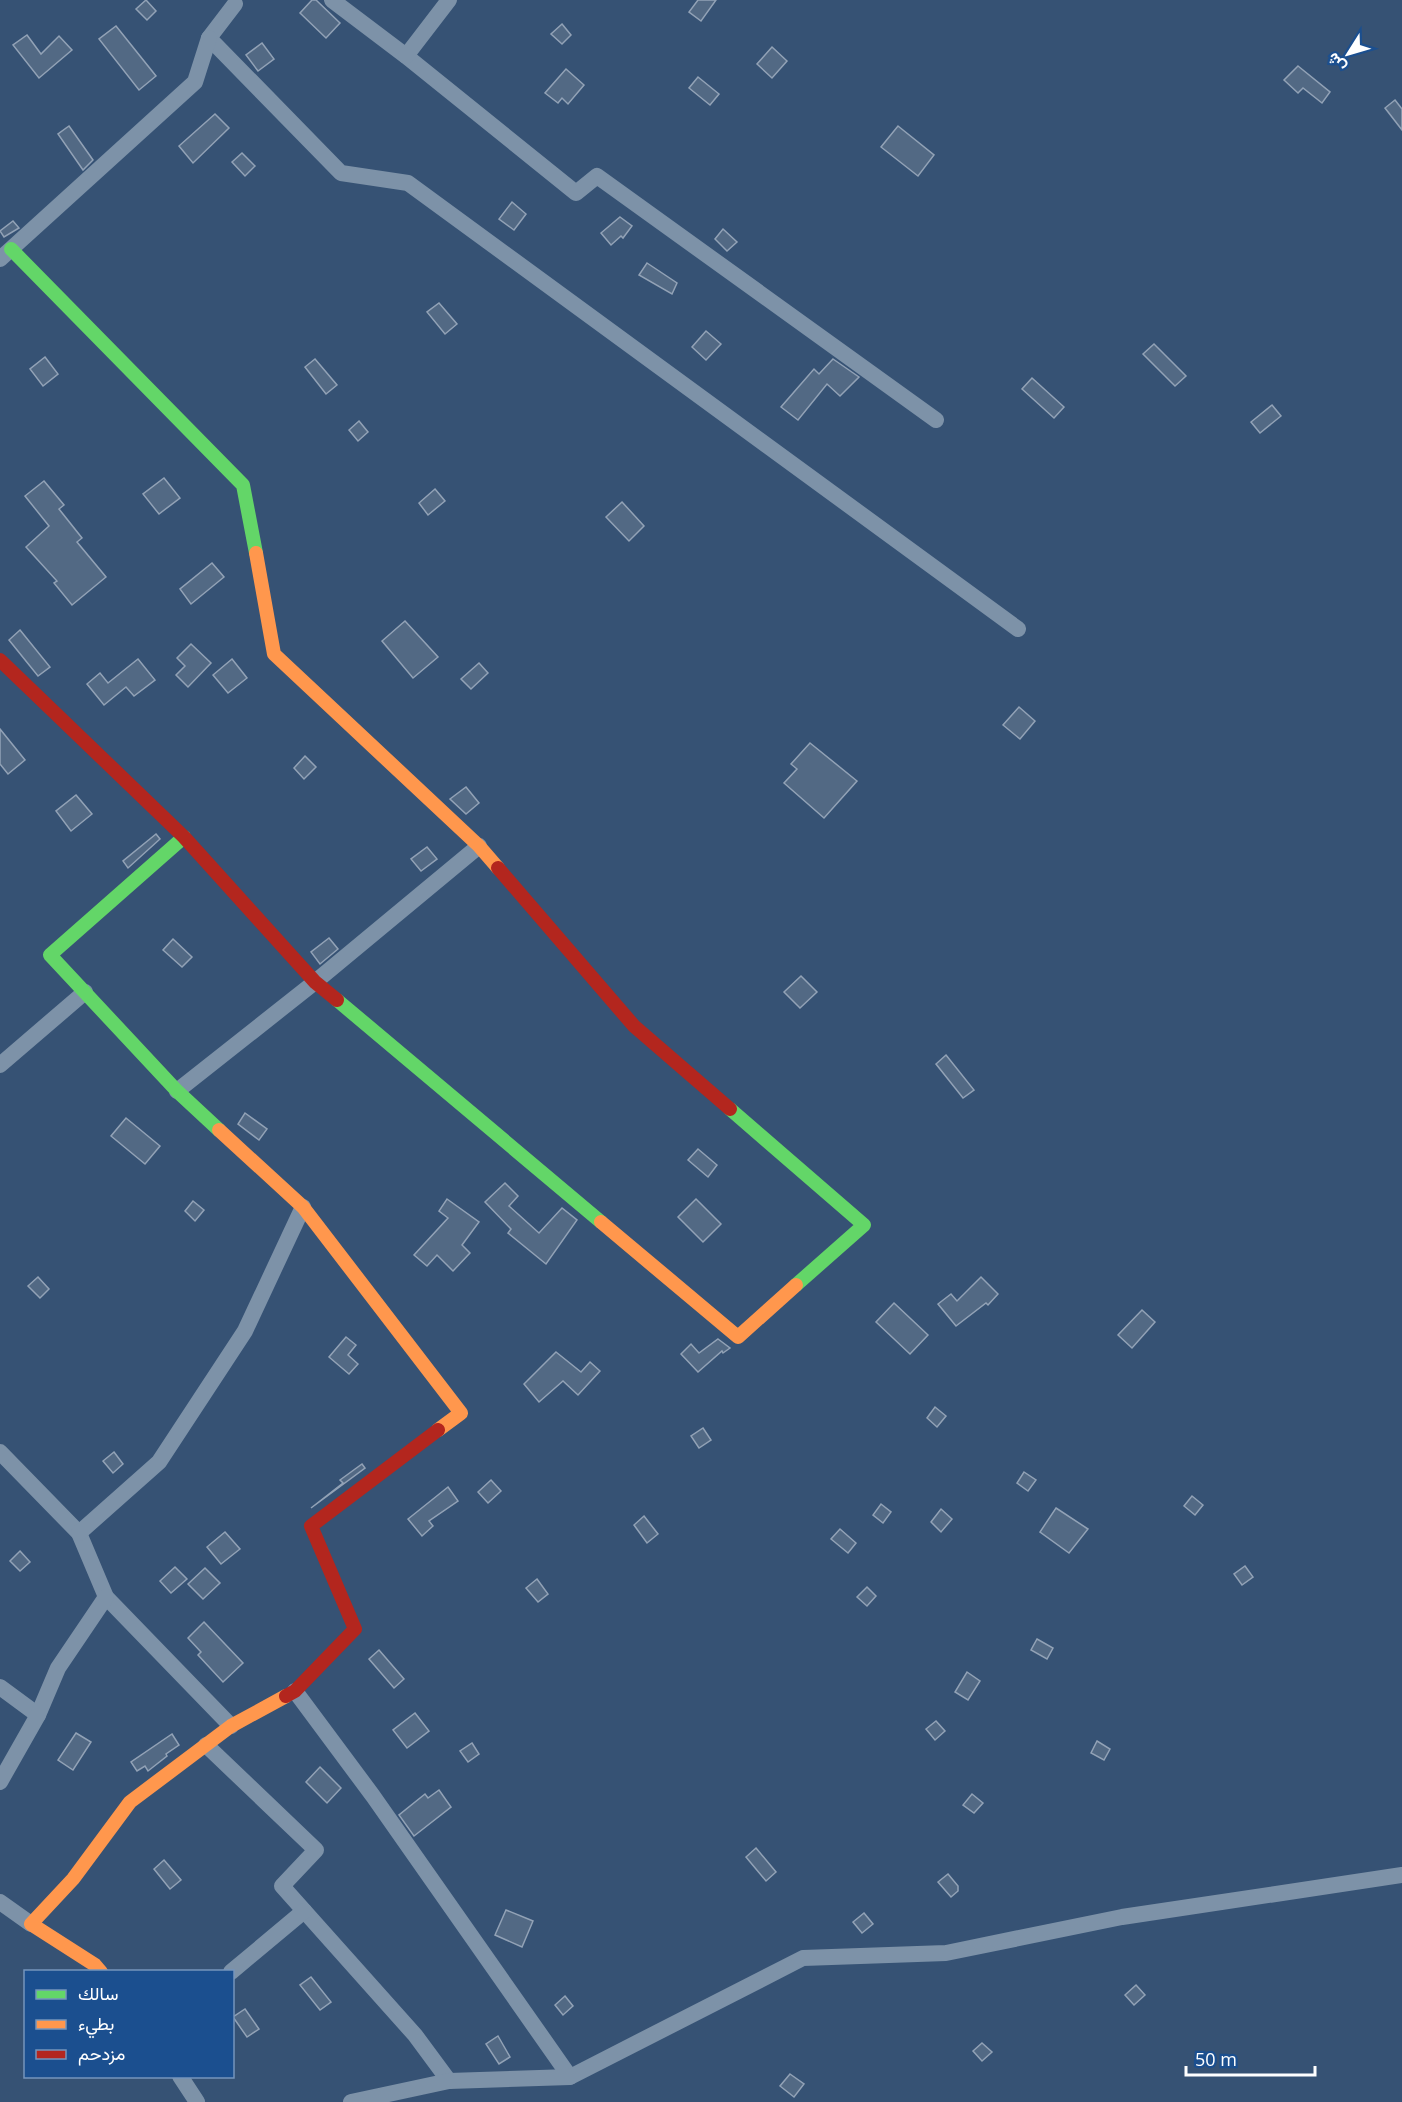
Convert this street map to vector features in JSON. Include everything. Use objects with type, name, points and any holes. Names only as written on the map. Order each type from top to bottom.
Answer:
[{"type":"street","points":[[332,0],[406,56],[576,193],[597,176],[936,420]]},
{"type":"street","points":[[406,56],[448,0]]},
{"type":"street","points":[[0,660],[184,837],[315,982],[738,1337],[864,1226],[634,1026],[479,846],[274,654],[243,485],[6,254],[195,82],[209,38],[235,1]]},
{"type":"street","points":[[209,38],[341,173],[408,183],[1018,629]]},
{"type":"street","points":[[31,1924],[73,1879],[130,1802],[231,1726],[295,1691],[355,1629],[311,1526],[461,1413],[303,1207],[177,1091],[50,955],[184,837]]},
{"type":"street","points":[[177,1091],[315,982],[479,846]]},
{"type":"street","points":[[0,1065],[85,992]]},
{"type":"street","points":[[79,1533],[159,1462],[245,1331],[303,1207]]},
{"type":"street","points":[[0,1452],[79,1533],[106,1597],[231,1726]]},
{"type":"street","points":[[0,1782],[38,1715],[58,1668],[106,1597]]},
{"type":"street","points":[[0,1687],[38,1715]]},
{"type":"street","points":[[295,1691],[373,1796],[570,2077]]},
{"type":"street","points":[[206,1745],[316,1850],[282,1886],[415,2035],[450,2081]]},
{"type":"street","points":[[351,2102],[450,2081],[570,2077],[803,1958],[946,1953],[1122,1917],[1402,1875]]},
{"type":"street","points":[[0,1902],[100,1970]]},
{"type":"street","points":[[232,1970],[304,1911]]},
{"type":"street","points":[[181,2078],[197,2102]]},
{"type":"building","points":[[146,0],[156,11],[147,20],[136,9]]},
{"type":"building","points":[[312,0],[316,0],[340,23],[326,38],[300,13]]},
{"type":"building","points":[[698,0],[716,0],[701,21],[689,12]]},
{"type":"building","points":[[562,24],[571,35],[562,44],[551,34]]},
{"type":"building","points":[[116,26],[156,76],[139,90],[99,39]]},
{"type":"building","points":[[27,35],[41,54],[59,36],[72,50],[39,78],[13,45]]},
{"type":"building","points":[[262,43],[274,59],[258,71],[246,55]]},
{"type":"building","points":[[772,47],[787,61],[772,78],[757,64]]},
{"type":"building","points":[[1298,66],[1330,92],[1322,103],[1303,88],[1298,93],[1284,80]]},
{"type":"building","points":[[566,69],[584,85],[568,104],[562,98],[558,103],[545,93]]},
{"type":"building","points":[[698,77],[719,94],[710,105],[689,88]]},
{"type":"building","points":[[1395,100],[1402,109],[1402,130],[1385,108]]},
{"type":"building","points":[[215,114],[229,128],[193,163],[179,146]]},
{"type":"building","points":[[69,126],[93,160],[83,170],[58,134]]},
{"type":"building","points":[[898,126],[934,155],[918,176],[881,147]]},
{"type":"building","points":[[242,153],[255,166],[245,176],[232,162]]},
{"type":"building","points":[[512,202],[526,214],[514,230],[499,219]]},
{"type":"building","points":[[620,217],[632,226],[623,238],[621,236],[611,245],[601,233]]},
{"type":"building","points":[[13,221],[19,228],[4,237],[0,231]]},
{"type":"building","points":[[723,229],[737,242],[727,251],[715,239]]},
{"type":"building","points":[[647,263],[677,283],[672,294],[639,275]]},
{"type":"building","points":[[439,303],[457,324],[445,334],[427,312]]},
{"type":"building","points":[[706,331],[721,344],[706,360],[692,347]]},
{"type":"building","points":[[1154,344],[1186,376],[1175,386],[1143,354]]},
{"type":"building","points":[[45,357],[58,374],[43,386],[30,369]]},
{"type":"building","points":[[315,359],[337,385],[326,394],[305,367]]},
{"type":"building","points":[[833,359],[859,377],[840,396],[827,384],[798,420],[781,407],[814,369],[819,374]]},
{"type":"building","points":[[1032,378],[1064,407],[1054,418],[1022,389]]},
{"type":"building","points":[[1272,405],[1281,416],[1260,433],[1251,422]]},
{"type":"building","points":[[359,421],[368,432],[358,441],[349,430]]},
{"type":"building","points":[[164,478],[180,498],[159,514],[143,494]]},
{"type":"building","points":[[44,481],[64,505],[59,509],[82,538],[77,542],[106,577],[72,605],[54,583],[57,581],[26,547],[49,526],[25,496]]},
{"type":"building","points":[[435,489],[445,501],[428,515],[419,503]]},
{"type":"building","points":[[622,502],[644,526],[629,541],[606,517]]},
{"type":"building","points":[[212,563],[224,577],[191,604],[180,589]]},
{"type":"building","points":[[405,621],[438,657],[413,678],[382,641]]},
{"type":"building","points":[[20,630],[50,667],[38,676],[9,640]]},
{"type":"building","points":[[191,644],[211,663],[188,687],[176,675],[185,666],[177,658]]},
{"type":"building","points":[[138,659],[155,680],[134,696],[126,687],[104,705],[87,684],[100,673],[108,683]]},
{"type":"building","points":[[232,659],[247,678],[228,693],[213,675]]},
{"type":"building","points":[[479,663],[488,673],[471,689],[461,679]]},
{"type":"building","points":[[1019,707],[1035,721],[1020,739],[1003,725]]},
{"type":"building","points":[[0,729],[25,760],[8,774],[0,764]]},
{"type":"building","points":[[810,743],[857,781],[824,818],[784,783],[797,769],[791,764]]},
{"type":"building","points":[[305,756],[316,767],[304,779],[294,768]]},
{"type":"building","points":[[466,787],[479,803],[466,814],[450,799]]},
{"type":"building","points":[[76,795],[92,814],[71,831],[56,811]]},
{"type":"building","points":[[156,834],[160,839],[128,868],[123,861]]},
{"type":"building","points":[[427,847],[437,859],[421,871],[411,859]]},
{"type":"building","points":[[329,938],[338,949],[320,964],[311,952]]},
{"type":"building","points":[[173,939],[192,957],[182,967],[163,950]]},
{"type":"building","points":[[801,976],[817,992],[800,1008],[784,992]]},
{"type":"building","points":[[946,1055],[974,1090],[963,1098],[936,1064]]},
{"type":"building","points":[[245,1113],[267,1129],[259,1140],[238,1124]]},
{"type":"building","points":[[126,1118],[160,1146],[145,1164],[111,1136]]},
{"type":"building","points":[[698,1149],[717,1165],[708,1177],[688,1160]]},
{"type":"building","points":[[505,1183],[518,1196],[509,1206],[539,1233],[562,1208],[577,1220],[546,1264],[508,1233],[511,1229],[485,1202]]},
{"type":"building","points":[[447,1199],[479,1222],[462,1245],[470,1253],[453,1271],[437,1255],[427,1266],[414,1255],[448,1218],[439,1211]]},
{"type":"building","points":[[696,1199],[721,1224],[703,1242],[678,1217]]},
{"type":"building","points":[[193,1201],[204,1210],[195,1221],[185,1211]]},
{"type":"building","points":[[38,1277],[49,1289],[40,1298],[28,1286]]},
{"type":"building","points":[[981,1277],[998,1294],[988,1305],[986,1303],[956,1326],[938,1304],[951,1294],[957,1301]]},
{"type":"building","points":[[894,1303],[928,1335],[910,1354],[876,1322]]},
{"type":"building","points":[[1142,1310],[1155,1322],[1132,1348],[1118,1335]]},
{"type":"building","points":[[346,1337],[356,1345],[348,1355],[358,1364],[349,1374],[329,1357]]},
{"type":"building","points":[[718,1339],[730,1348],[723,1353],[722,1351],[698,1372],[681,1354],[691,1344],[699,1353]]},
{"type":"building","points":[[556,1352],[581,1372],[590,1362],[600,1371],[578,1395],[563,1381],[539,1402],[524,1384]]},
{"type":"building","points":[[935,1407],[946,1416],[937,1427],[927,1418]]},
{"type":"building","points":[[703,1428],[711,1440],[699,1448],[691,1436]]},
{"type":"building","points":[[114,1452],[123,1464],[113,1473],[103,1461]]},
{"type":"building","points":[[362,1464],[365,1468],[311,1508],[343,1483],[340,1480]]},
{"type":"building","points":[[1024,1472],[1036,1480],[1028,1491],[1017,1483]]},
{"type":"building","points":[[491,1480],[501,1491],[488,1503],[478,1492]]},
{"type":"building","points":[[448,1487],[458,1501],[429,1521],[433,1526],[422,1536],[408,1519]]},
{"type":"building","points":[[1192,1496],[1203,1505],[1195,1515],[1184,1506]]},
{"type":"building","points":[[881,1504],[891,1512],[883,1523],[873,1515]]},
{"type":"building","points":[[1056,1508],[1088,1529],[1069,1553],[1040,1532]]},
{"type":"building","points":[[941,1509],[952,1519],[941,1532],[931,1522]]},
{"type":"building","points":[[644,1516],[658,1534],[647,1543],[634,1525]]},
{"type":"building","points":[[840,1529],[856,1543],[848,1553],[831,1539]]},
{"type":"building","points":[[225,1532],[240,1549],[221,1564],[207,1547]]},
{"type":"building","points":[[20,1551],[30,1562],[20,1571],[10,1561]]},
{"type":"building","points":[[1245,1566],[1253,1577],[1242,1585],[1234,1574]]},
{"type":"building","points":[[175,1567],[187,1579],[171,1593],[160,1581]]},
{"type":"building","points":[[205,1568],[220,1583],[203,1599],[188,1584]]},
{"type":"building","points":[[537,1579],[548,1594],[538,1602],[526,1588]]},
{"type":"building","points":[[867,1587],[876,1596],[867,1606],[857,1597]]},
{"type":"building","points":[[204,1622],[243,1663],[223,1682],[198,1655],[201,1652],[188,1638]]},
{"type":"building","points":[[1037,1639],[1053,1648],[1047,1659],[1031,1650]]},
{"type":"building","points":[[379,1650],[404,1679],[394,1688],[369,1659]]},
{"type":"building","points":[[967,1672],[980,1681],[968,1700],[955,1692]]},
{"type":"building","points":[[415,1713],[429,1731],[407,1748],[393,1730]]},
{"type":"building","points":[[936,1721],[945,1731],[935,1740],[926,1729]]},
{"type":"building","points":[[76,1733],[91,1742],[73,1770],[58,1760]]},
{"type":"building","points":[[172,1734],[179,1745],[148,1771],[145,1766],[137,1771],[131,1762]]},
{"type":"building","points":[[1097,1741],[1110,1749],[1104,1760],[1091,1753]]},
{"type":"building","points":[[472,1743],[479,1754],[468,1762],[460,1751]]},
{"type":"building","points":[[320,1767],[341,1788],[327,1803],[306,1782]]},
{"type":"building","points":[[439,1790],[451,1807],[414,1836],[399,1815],[425,1794],[428,1798]]},
{"type":"building","points":[[972,1794],[983,1803],[974,1813],[963,1805]]},
{"type":"building","points":[[756,1848],[776,1872],[766,1881],[746,1857]]},
{"type":"building","points":[[164,1860],[181,1880],[170,1889],[154,1869]]},
{"type":"building","points":[[948,1874],[958,1886],[958,1891],[951,1897],[938,1882]]},
{"type":"building","points":[[506,1910],[533,1921],[522,1947],[495,1935]]},
{"type":"building","points":[[864,1913],[873,1924],[862,1933],[853,1922]]},
{"type":"building","points":[[311,1977],[331,2002],[320,2010],[300,1985]]},
{"type":"building","points":[[1136,1985],[1145,1995],[1134,2005],[1125,1995]]},
{"type":"building","points":[[565,1996],[573,2006],[563,2015],[555,2005]]},
{"type":"building","points":[[245,2009],[259,2029],[247,2037],[234,2016]]},
{"type":"building","points":[[498,2036],[510,2057],[499,2064],[486,2044]]},
{"type":"building","points":[[982,2043],[992,2052],[982,2061],[973,2051]]},
{"type":"building","points":[[790,2074],[804,2084],[794,2097],[780,2086]]},
{"type":"traffic: fast","points":[[11,249],[243,485],[256,553]]},
{"type":"traffic: fast","points":[[184,837],[50,955],[177,1091],[219,1130]]},
{"type":"traffic: fast","points":[[337,1000],[601,1222]]},
{"type":"traffic: fast","points":[[730,1109],[864,1225],[796,1285]]},
{"type":"traffic: slow","points":[[256,553],[274,654],[479,846],[498,868]]},
{"type":"traffic: slow","points":[[219,1130],[303,1207],[461,1413],[438,1430]]},
{"type":"traffic: slow","points":[[601,1222],[738,1337],[796,1285]]},
{"type":"traffic: slow","points":[[99,1970],[31,1924],[73,1879],[130,1802],[231,1726],[286,1696]]},
{"type":"traffic: jam","points":[[0,660],[184,837],[315,982],[337,1000]]},
{"type":"traffic: jam","points":[[498,868],[634,1026],[730,1109]]},
{"type":"traffic: jam","points":[[286,1696],[295,1691],[355,1629],[311,1526],[438,1430]]}]
